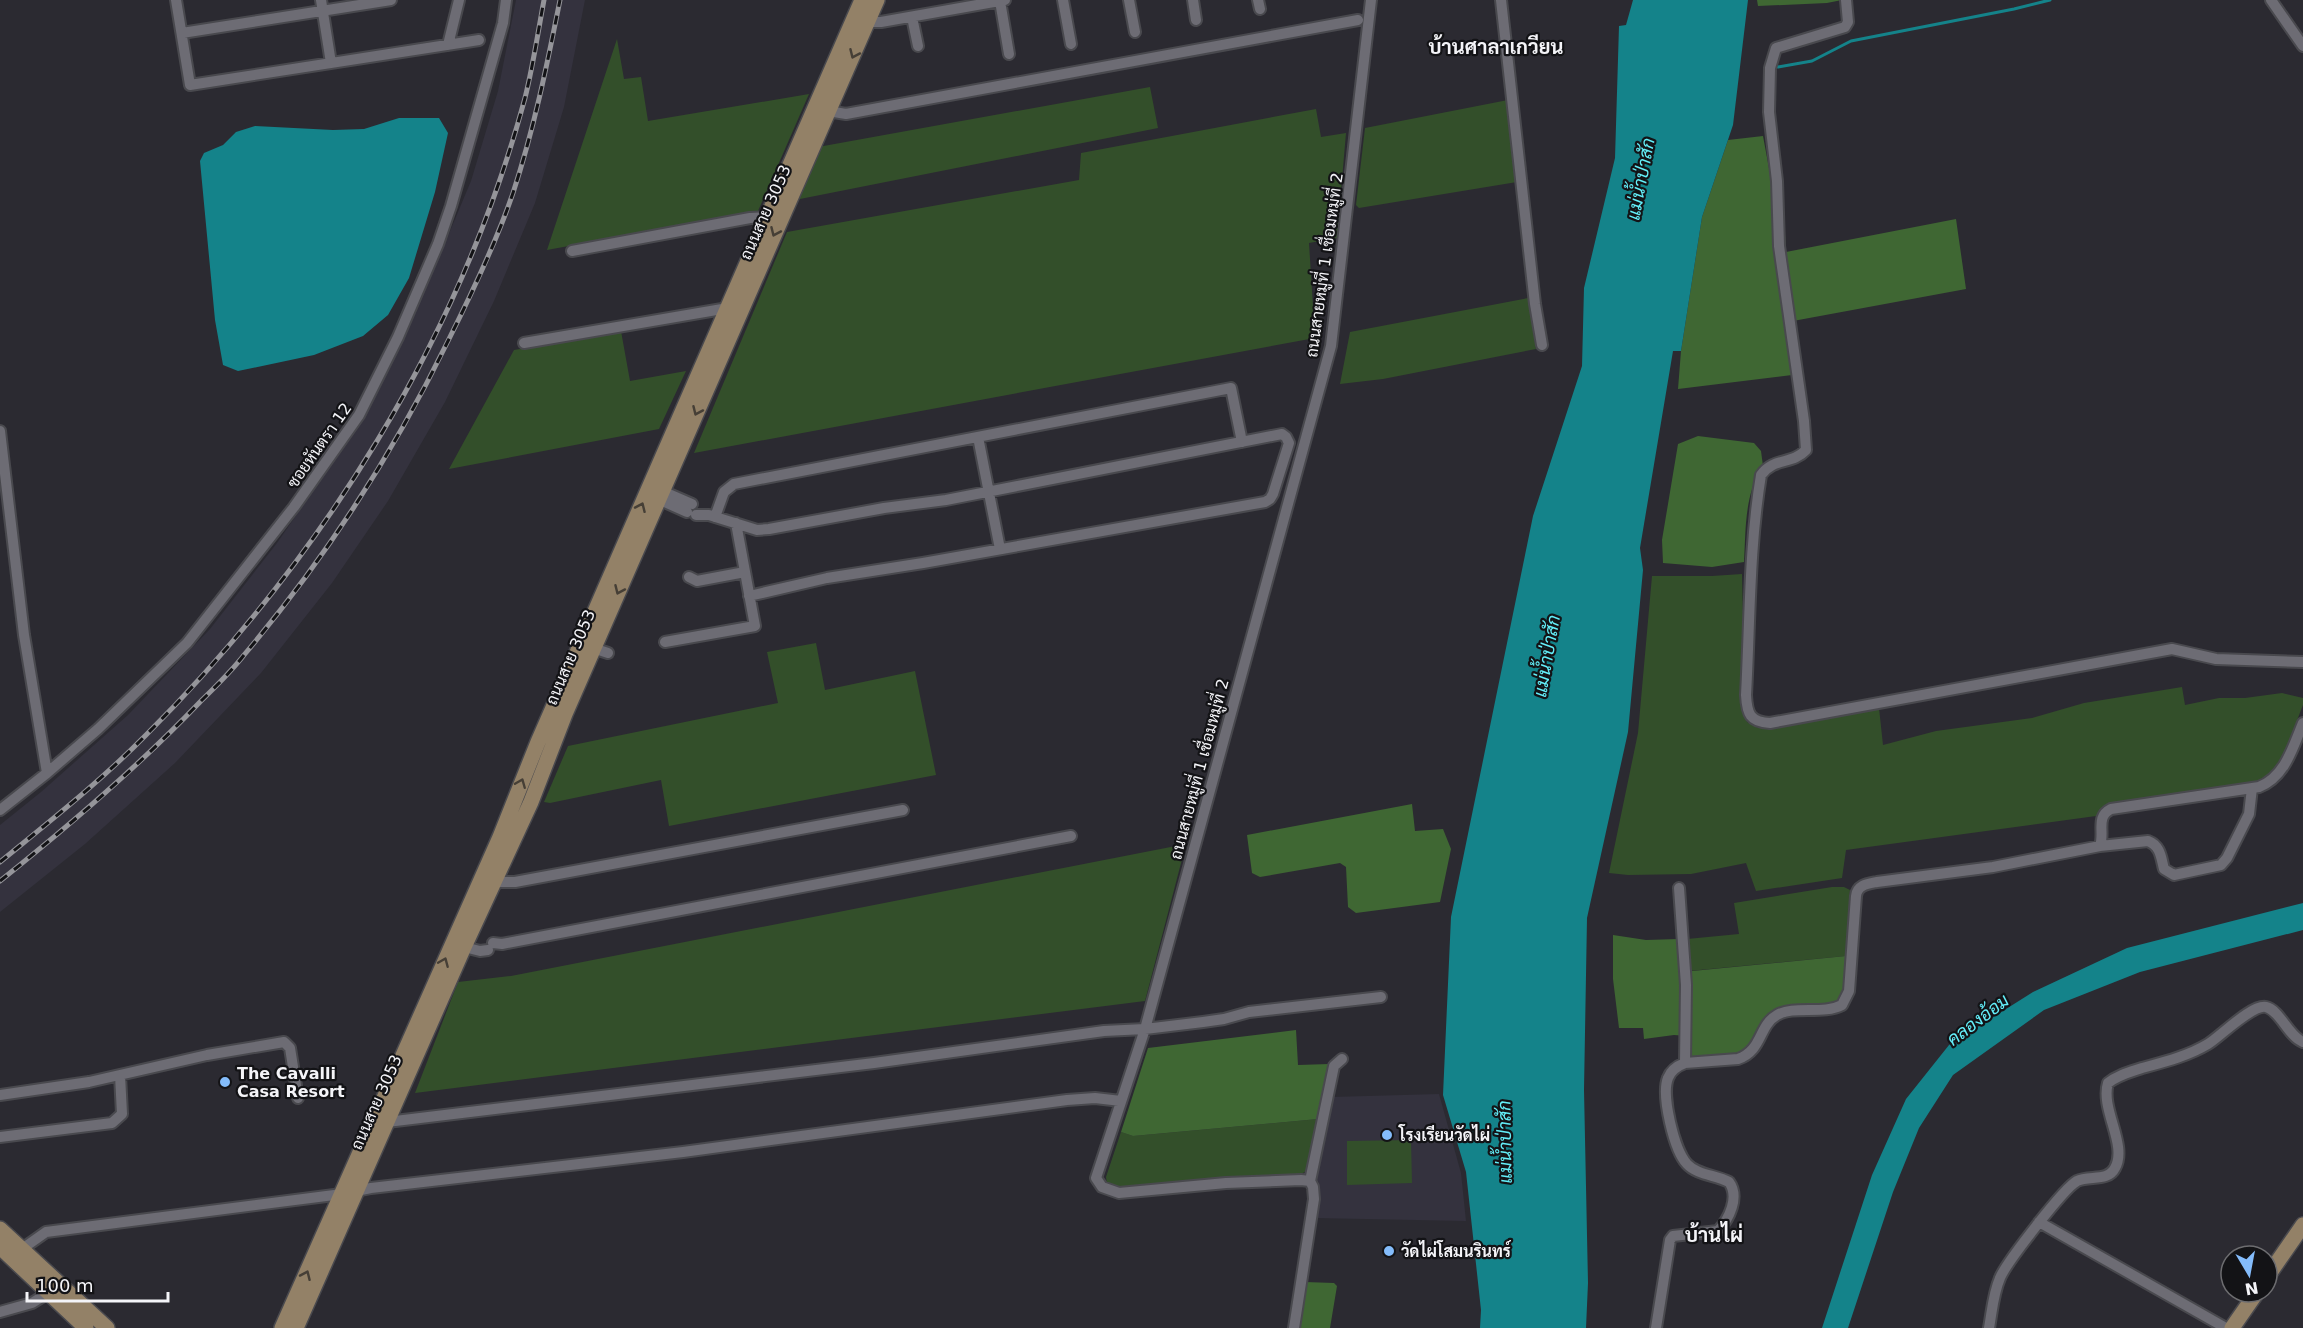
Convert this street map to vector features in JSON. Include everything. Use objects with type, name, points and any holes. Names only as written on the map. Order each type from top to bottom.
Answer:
[{"type":"main road","name":"ถนนสาย 3053","points":[[296,1328],[349,1193],[500,837],[531,758],[862,0]]},
{"type":"main road","name":"ถนนสาย 3053","points":[[282,1328],[387,1122],[546,763],[565,714],[601,650],[660,495],[877,0]]},
{"type":"main road","points":[[531,758],[546,763]]},
{"type":"main road","points":[[2279,1260],[2303,1225]]},
{"type":"main road","points":[[0,1228],[107,1328]]},
{"type":"main road","points":[[0,1247],[86,1328]]},
{"type":"main road","points":[[2232,1328],[2249,1304]]},
{"type":"street","points":[[176,0],[190,85],[479,40]]},
{"type":"street","points":[[182,33],[322,5],[391,0]]},
{"type":"street","points":[[448,45],[459,0]]},
{"type":"street","name":"ซอยหันตรา 12","points":[[0,810],[98,729],[187,643],[294,507],[359,415],[398,337],[438,244],[500,34],[506,0]]},
{"type":"street","points":[[868,22],[912,17],[1002,0],[1009,54]]},
{"type":"street","points":[[1063,0],[1071,44]]},
{"type":"street","points":[[1130,0],[1135,32]]},
{"type":"street","points":[[1192,0],[1196,20]]},
{"type":"street","name":"ถนนสายหมู่ที่ 1 เชื่อมหมู่ที่ 2","points":[[1311,1182],[1301,1180],[1226,1183],[1119,1193],[1102,1186],[1096,1179],[1145,1029],[1331,346],[1371,0]]},
{"type":"street","points":[[1501,0],[1535,304],[1542,345]]},
{"type":"street","points":[[1846,0],[1848,22],[1845,27],[1776,48],[1770,68],[1769,112],[1777,181],[1779,246],[1806,450],[1801,456],[1791,460],[1775,462],[1761,475],[1752,531],[1750,568],[1746,695],[1747,708],[1752,718],[1759,723],[1770,723],[2172,649],[2216,659],[2303,662]]},
{"type":"street","points":[[2271,0],[2303,46]]},
{"type":"street","points":[[322,5],[332,63]]},
{"type":"street","points":[[912,17],[918,46]]},
{"type":"street","points":[[828,111],[846,114],[1358,20]]},
{"type":"street","points":[[572,251],[739,220],[768,217]]},
{"type":"street","points":[[524,343],[728,308]]},
{"type":"street","points":[[712,516],[724,492],[734,484],[1231,388],[1242,442]]},
{"type":"street","points":[[0,431],[24,635],[47,773]]},
{"type":"street","points":[[660,495],[736,524],[757,530],[769,530],[884,508],[946,500],[1282,434],[1288,442],[1273,494],[1265,502],[827,578],[749,596]]},
{"type":"street","points":[[978,437],[1000,549]]},
{"type":"street","points":[[665,642],[755,626],[736,524]]},
{"type":"street","points":[[689,578],[697,581],[745,572]]},
{"type":"street","points":[[2100,846],[2102,818],[2104,813],[2111,809],[2252,788],[2271,782],[2282,770],[2303,723]]},
{"type":"street","points":[[1656,1328],[1670,1240],[1679,1234],[1718,1230],[1730,1213],[1734,1194],[1729,1182],[1688,1166],[1679,1152],[1666,1100],[1666,1085],[1671,1072],[1677,1066],[1685,1063],[1738,1059],[1746,1056],[1755,1048],[1768,1024],[1781,1013],[1831,1009],[1842,1005],[1849,991],[1856,896],[1860,886],[2042,859],[2100,846],[2148,841],[2154,843],[2158,848],[2164,869],[2174,875],[2221,865],[2227,858],[2249,814],[2252,788]]},
{"type":"street","points":[[494,882],[515,882],[903,810]]},
{"type":"street","points":[[465,945],[493,946],[1071,836]]},
{"type":"street","points":[[1679,888],[1686,985],[1685,1063]]},
{"type":"street","points":[[387,1122],[874,1063],[1104,1031],[1145,1029],[1224,1019],[1265,1010],[1380,997]]},
{"type":"street","points":[[1989,1328],[2000,1277],[2039,1222],[2076,1182],[2106,1176],[2114,1172],[2119,1161],[2118,1150],[2106,1089],[2113,1078],[2208,1044],[2252,1010],[2261,1007],[2268,1007],[2273,1011],[2293,1035],[2303,1042]]},
{"type":"street","points":[[0,1095],[120,1075],[207,1055],[284,1042],[290,1048],[298,1098]]},
{"type":"street","points":[[1294,1328],[1314,1199],[1311,1182],[1334,1066],[1342,1059]]},
{"type":"street","points":[[0,1137],[112,1123],[122,1114],[120,1075]]},
{"type":"street","points":[[22,1249],[46,1232],[349,1193],[371,1188],[683,1152],[1067,1100],[1095,1098],[1121,1101]]},
{"type":"street","points":[[2039,1222],[2226,1328]]},
{"type":"street","points":[[0,1312],[32,1303],[48,1293]]},
{"type":"shaded area","points":[[516,0],[585,0],[564,107],[535,203],[494,301],[445,402],[388,501],[332,583],[261,673],[175,763],[85,844],[0,912],[0,825],[128,715],[210,629],[277,543],[330,466],[385,371],[432,274],[471,181],[498,91]]},
{"type":"shaded area","name":"โรงเรียนวัดไผ่","points":[[1439,1094],[1461,1173],[1466,1221],[1315,1218],[1319,1182],[1314,1179],[1331,1097]]},
{"type":"green space","points":[[1757,0],[1842,0],[1827,3],[1758,6]]},
{"type":"green space","points":[[617,39],[624,79],[641,77],[648,121],[809,94],[758,211],[547,250]]},
{"type":"green space","points":[[1150,87],[1158,128],[800,199],[796,196],[818,147]]},
{"type":"green space","points":[[1508,100],[1517,182],[1359,208],[1356,205],[1365,128]]},
{"type":"green space","points":[[1316,109],[1321,137],[1346,133],[1337,238],[1309,243],[1315,338],[694,453],[787,232],[1079,180],[1081,153]]},
{"type":"green space","points":[[1763,136],[1771,179],[1782,179],[1786,252],[1956,219],[1966,289],[1793,321],[1800,374],[1678,389],[1681,351],[1702,217],[1728,140]]},
{"type":"green space","points":[[1528,298],[1536,349],[1383,379],[1340,384],[1350,332]]},
{"type":"green space","points":[[621,331],[630,381],[686,371],[659,429],[449,469],[514,350]]},
{"type":"green space","points":[[1698,436],[1754,443],[1761,451],[1763,466],[1752,488],[1747,512],[1744,562],[1712,567],[1663,563],[1662,540],[1678,444]]},
{"type":"green space","points":[[1742,574],[1743,710],[1747,722],[1758,728],[1879,708],[1883,745],[1936,731],[2032,718],[2084,703],[2182,687],[2185,705],[2219,698],[2245,698],[2282,693],[2303,698],[2303,705],[2285,751],[2271,774],[2253,783],[2112,806],[2101,810],[2096,816],[1846,850],[1842,878],[1756,891],[1746,863],[1691,874],[1609,873],[1638,733],[1652,576]]},
{"type":"green space","points":[[816,643],[825,690],[915,671],[936,775],[669,826],[661,780],[550,803],[544,802],[568,746],[778,703],[767,652]]},
{"type":"green space","points":[[1412,804],[1415,831],[1443,829],[1451,849],[1440,902],[1356,913],[1348,907],[1346,867],[1340,863],[1260,877],[1252,873],[1247,835]]},
{"type":"green space","points":[[1186,844],[1145,1001],[415,1093],[458,982],[511,976]]},
{"type":"green space","points":[[1844,887],[1850,890],[1846,956],[1689,971],[1687,939],[1739,934],[1734,903]]},
{"type":"green space","points":[[1613,935],[1646,940],[1679,939],[1682,972],[1846,956],[1845,991],[1841,998],[1832,1004],[1776,1009],[1766,1018],[1751,1047],[1743,1053],[1688,1059],[1687,1036],[1674,1035],[1644,1039],[1643,1028],[1619,1028],[1613,979]]},
{"type":"green space","points":[[1296,1030],[1298,1065],[1329,1064],[1318,1119],[1133,1136],[1121,1132],[1148,1048]]},
{"type":"green space","points":[[1318,1119],[1306,1171],[1300,1175],[1228,1178],[1120,1188],[1107,1184],[1106,1177],[1121,1132],[1133,1136]]},
{"type":"green space","points":[[1411,1140],[1412,1183],[1347,1185],[1347,1141]]},
{"type":"green space","points":[[1305,1282],[1334,1283],[1337,1286],[1330,1328],[1297,1328]]},
{"type":"water","name":"แม่น้ำป่าสัก","points":[[1633,0],[1748,0],[1733,125],[1702,217],[1681,351],[1673,351],[1640,548],[1643,570],[1628,732],[1587,918],[1584,1090],[1588,1283],[1586,1328],[1480,1328],[1481,1310],[1466,1172],[1443,1095],[1451,917],[1533,516],[1582,366],[1584,288],[1615,158],[1619,26],[1626,25]]},
{"type":"water","points":[[399,118],[439,118],[448,133],[435,192],[409,278],[388,315],[363,336],[314,355],[238,371],[223,365],[215,320],[200,161],[204,153],[223,145],[236,132],[255,126],[333,130],[364,129]]},
{"type":"water","points":[[2303,903],[2303,930],[2140,972],[2044,1010],[1953,1075],[1919,1128],[1893,1192],[1848,1328],[1822,1328],[1872,1175],[1906,1099],[1949,1045],[2033,992],[2127,948]]},
{"type":"waterway","points":[[1778,67],[1812,61],[1851,41],[2050,0]]},
{"type":"railway","points":[[0,862],[111,768],[146,735],[210,667],[270,595],[326,520],[377,441],[423,359],[463,274],[497,187],[525,98],[544,0]]},
{"type":"railway","points":[[0,881],[78,817],[128,772],[239,661],[274,619],[330,543],[381,465],[427,383],[475,286],[499,230],[527,145],[560,0]]},
{"type":"place","name":"The Cavalli Casa Resort","points":[[225,1082]]},
{"type":"place","name":"โรงเรียนวัดไผ่","points":[[1387,1135]]},
{"type":"place","name":"วัดไผ่โสมนรินทร์","points":[[1389,1251]]},
{"type":"district","name":"บ้านศาลาเกวียน","points":[[1496,47]]},
{"type":"district","name":"บ้านไผ่","points":[[1714,1235]]},
{"type":"water label","name":"คลองอ้อม","points":[[1978,1020]]}]
